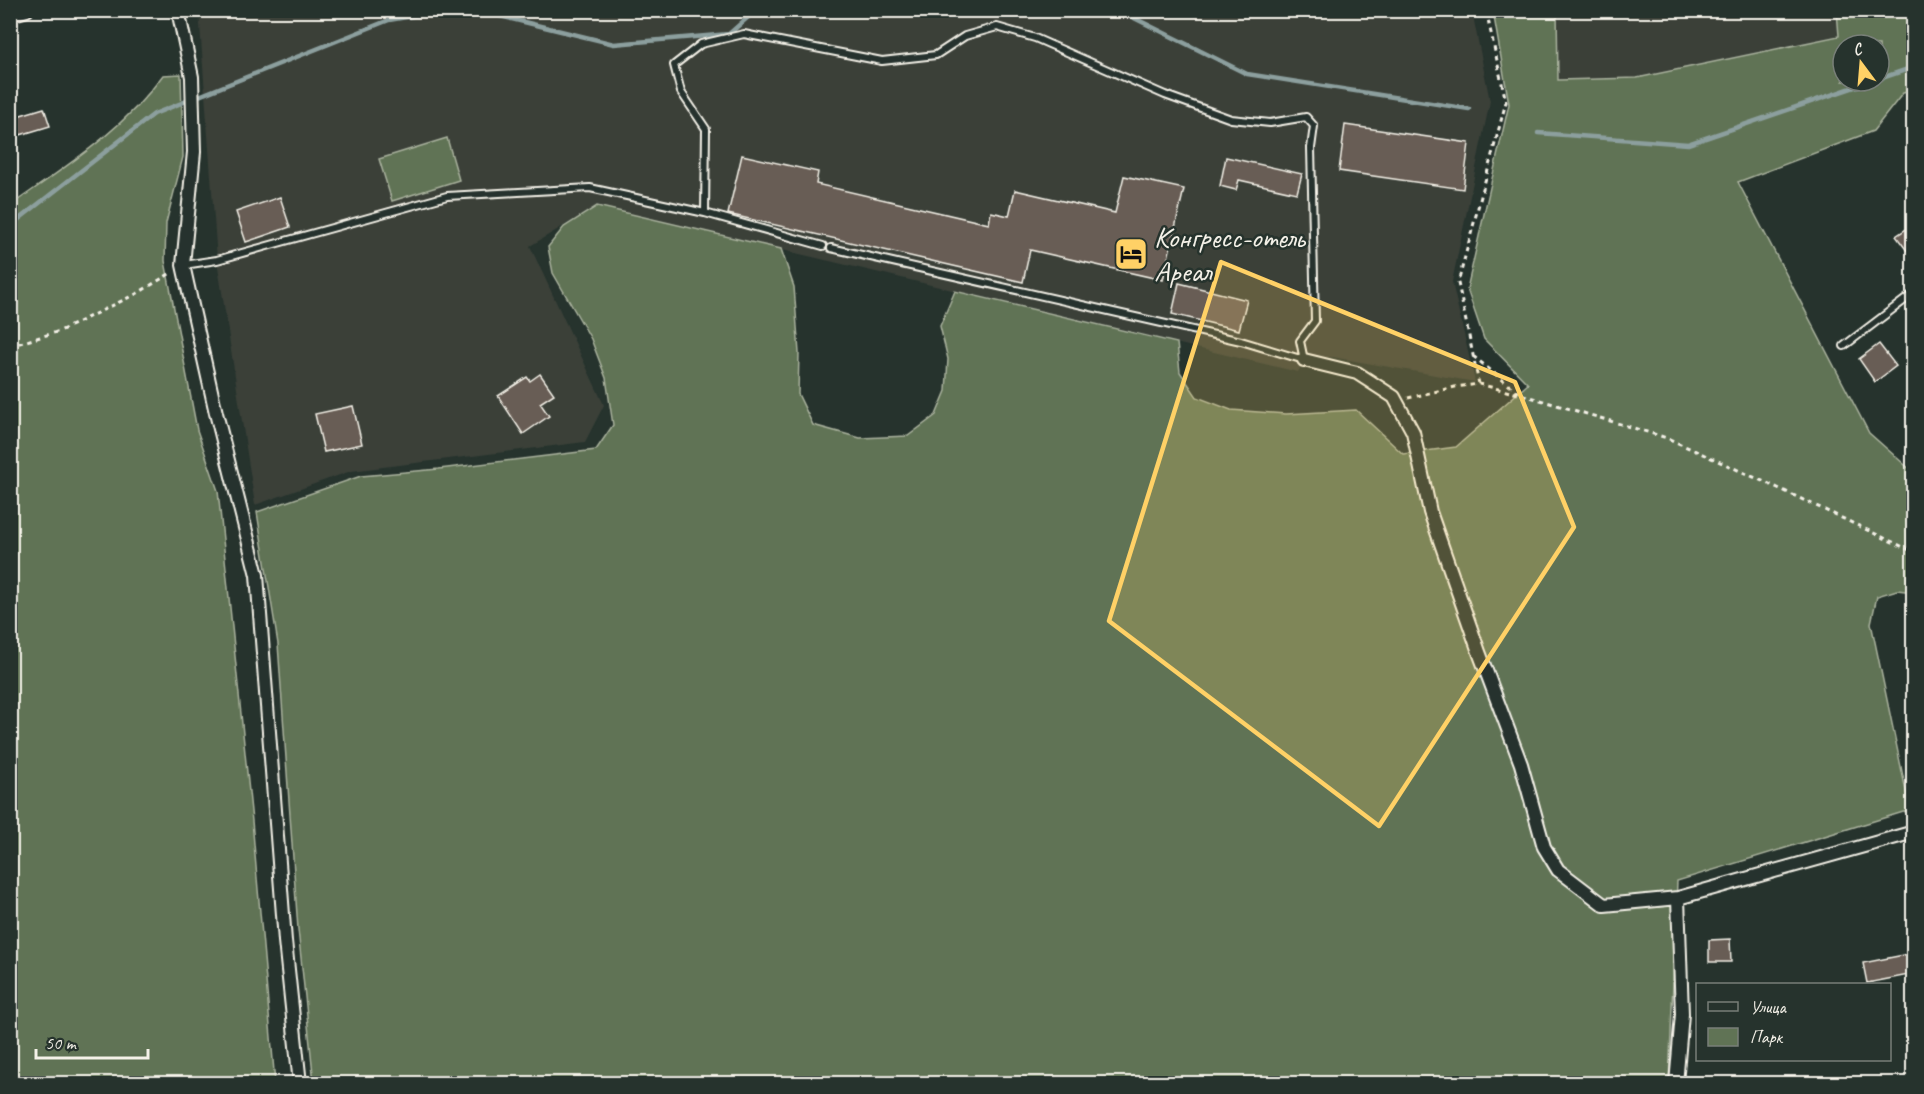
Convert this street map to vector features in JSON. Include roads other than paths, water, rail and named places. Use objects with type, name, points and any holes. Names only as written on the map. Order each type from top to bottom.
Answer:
[{"type":"street","points":[[10,15],[27,10]]},
{"type":"street","points":[[178,10],[192,77],[194,152],[183,265],[216,413],[257,576],[285,941],[300,1083]]},
{"type":"street","points":[[1304,360],[1358,373],[1394,397],[1413,432],[1430,513],[1521,764],[1544,847],[1558,870],[1604,905],[1678,898],[1914,832]]},
{"type":"street","points":[[1676,1083],[1682,1014],[1678,898]]},
{"type":"lane","points":[[705,213],[706,129],[681,92],[674,65],[701,44],[744,34],[882,61],[936,55],[965,36],[998,27],[1035,38],[1166,96],[1231,119],[1270,123],[1306,117],[1314,126],[1311,148],[1315,321],[1300,341],[1304,360],[1241,341],[831,248]]},
{"type":"lane","points":[[183,265],[217,260],[447,196],[590,188],[705,213],[823,246]]},
{"type":"lane","points":[[1844,346],[1914,293]]},
{"type":"waterway","points":[[10,226],[154,114],[389,20],[448,10]]},
{"type":"waterway","points":[[475,10],[614,44],[729,34],[756,10]]},
{"type":"waterway","points":[[1118,10],[1247,74],[1469,109]]},
{"type":"waterway","points":[[1891,75],[1914,67]]},
{"type":"waterway","points":[[1538,133],[1688,144],[1837,93]]},
{"type":"place","name":"Конгресс-отель Ареал","points":[[1131,254]]}]
